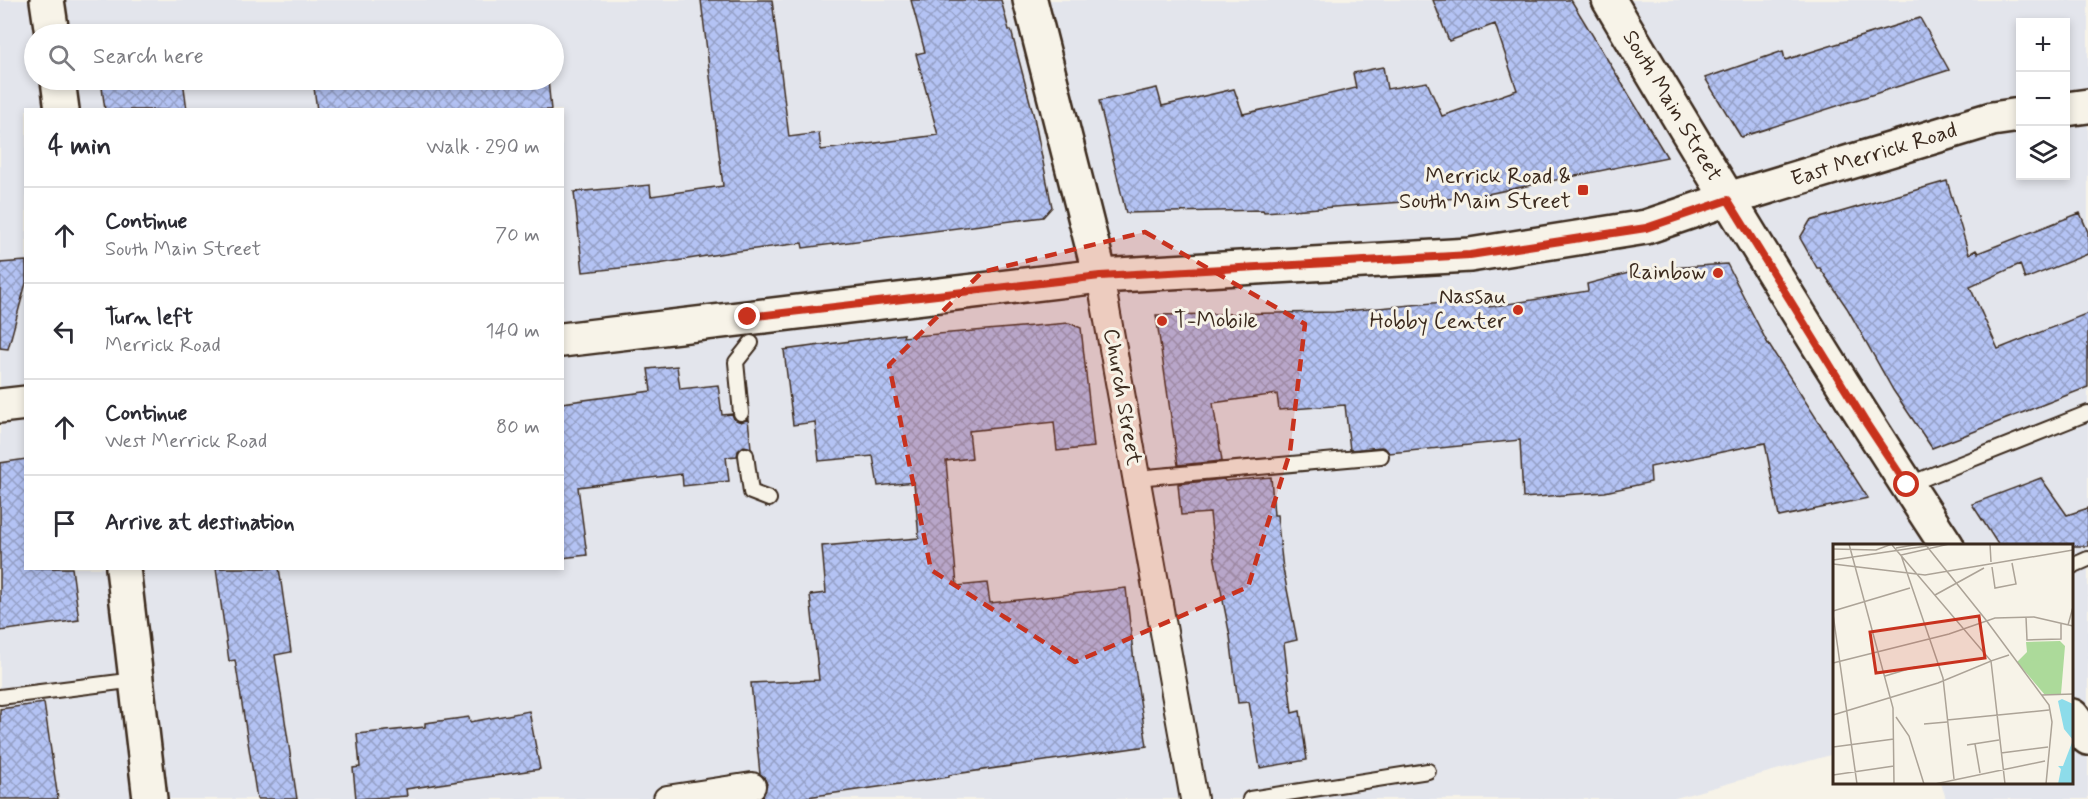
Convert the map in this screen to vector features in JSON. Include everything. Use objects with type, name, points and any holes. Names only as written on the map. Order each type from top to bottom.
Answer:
[{"type":"main road","points":[[47,0],[51,24]]},
{"type":"main road","name":"Church Street","points":[[1030,0],[1100,276]]},
{"type":"main road","name":"South Main Street","points":[[1609,0],[1728,200],[1866,423],[1946,544]]},
{"type":"main road","points":[[59,90],[62,108]]},
{"type":"main road","points":[[2070,108],[2088,106]]},
{"type":"main road","name":"East Merrick Road","points":[[564,340],[1100,276],[1470,255],[1646,228],[1728,200],[1992,119],[2016,116]]},
{"type":"main road","points":[[0,406],[24,403]]},
{"type":"main road","points":[[123,570],[150,799]]},
{"type":"main road","points":[[2073,717],[2088,738]]},
{"type":"street","name":"Church Street","points":[[1100,276],[1194,799]]},
{"type":"street","points":[[667,799],[752,786]]},
{"type":"lane","points":[[741,413],[736,362],[751,343]]},
{"type":"lane","points":[[1907,485],[2088,413]]},
{"type":"lane","points":[[746,456],[751,492],[769,499]]},
{"type":"lane","points":[[1136,478],[1381,456]]},
{"type":"lane","points":[[2073,566],[2088,559]]},
{"type":"lane","points":[[0,698],[136,680]]},
{"type":"lane","points":[[1250,799],[1428,771]]},
{"type":"highlighted area","points":[[1145,232],[1305,324],[1290,452],[1248,587],[1075,662],[931,570],[889,365],[982,272]]},
{"type":"shaded area","points":[[0,0],[2088,0],[2088,799],[1946,799],[1941,784],[2073,784],[2073,544],[1833,544],[1833,754],[1672,799],[0,799]]},
{"type":"building","points":[[701,0],[772,0],[789,137],[819,133],[821,150],[938,135],[916,54],[925,52],[911,0],[1001,0],[1034,117],[1052,207],[1043,217],[803,248],[802,243],[658,264],[583,272],[574,192],[650,185],[651,196],[723,186]]},
{"type":"building","points":[[1433,0],[1571,0],[1667,157],[1473,197],[1264,212],[1263,210],[1126,213],[1099,101],[1157,88],[1162,106],[1234,89],[1243,114],[1356,88],[1353,73],[1383,67],[1387,89],[1427,82],[1442,116],[1517,90],[1495,24],[1449,41]]},
{"type":"building","points":[[1920,18],[1949,70],[1741,137],[1705,78],[1783,51],[1785,60]]},
{"type":"building","points":[[102,90],[184,90],[187,108],[105,108]]},
{"type":"building","points":[[314,90],[549,90],[551,108],[317,108]]},
{"type":"building","points":[[1947,181],[1969,254],[1976,250],[1978,253],[2080,213],[2088,232],[2088,254],[2025,279],[2020,264],[1970,287],[1998,349],[2088,313],[2088,387],[1932,448],[1893,390],[1847,308],[1820,268],[1817,268],[1800,238],[1810,221]]},
{"type":"building","points":[[24,261],[24,290],[8,349],[0,348],[0,263]]},
{"type":"building","points":[[1727,264],[1767,342],[1868,498],[1779,517],[1765,443],[1650,467],[1651,482],[1605,492],[1523,498],[1520,440],[1389,453],[1381,447],[1350,450],[1345,405],[1279,410],[1277,394],[1213,403],[1222,461],[1178,465],[1156,315],[1335,312],[1488,298],[1489,307],[1588,291],[1587,284],[1640,270]]},
{"type":"building","points":[[1069,323],[1081,328],[1094,447],[1057,451],[1054,422],[969,431],[972,458],[946,461],[957,586],[987,583],[990,603],[1126,588],[1134,662],[1147,746],[793,799],[762,799],[767,784],[760,774],[751,683],[819,680],[810,595],[826,593],[822,546],[919,538],[914,482],[878,486],[873,456],[819,461],[815,422],[793,425],[784,350],[904,334],[903,337]]},
{"type":"building","points":[[677,366],[680,389],[718,385],[722,415],[732,414],[734,419],[741,422],[748,419],[751,448],[744,446],[738,451],[737,456],[726,457],[729,481],[683,486],[682,474],[578,487],[587,555],[564,558],[564,403],[651,391],[648,369]]},
{"type":"building","points":[[24,459],[24,570],[72,570],[79,620],[0,631],[0,463]]},
{"type":"building","points":[[1271,477],[1274,515],[1277,515],[1283,569],[1297,640],[1284,643],[1292,713],[1300,711],[1307,760],[1260,768],[1249,702],[1238,703],[1230,636],[1215,560],[1210,513],[1181,515],[1178,484]]},
{"type":"building","points":[[2041,478],[2067,515],[2088,508],[2088,546],[1998,544],[1972,504]]},
{"type":"building","points":[[216,570],[279,570],[291,652],[275,655],[297,799],[257,799],[235,660],[229,661]]},
{"type":"building","points":[[44,703],[58,799],[0,799],[0,709]]},
{"type":"building","points":[[529,711],[540,769],[406,789],[407,796],[356,799],[353,768],[360,767],[357,734],[425,727],[425,723],[469,717],[470,722]]},
{"type":"place","name":"Merrick Road & South Main Street","points":[[1583,190]]},
{"type":"place","name":"Rainbow","points":[[1718,273]]},
{"type":"place","name":"Nassau Hobby Center","points":[[1518,310]]},
{"type":"place","name":"T-Mobile","points":[[1162,321]]},
{"type":"route","points":[[748,317],[1100,276],[1470,255],[1646,228],[1728,200],[1907,485]]}]
